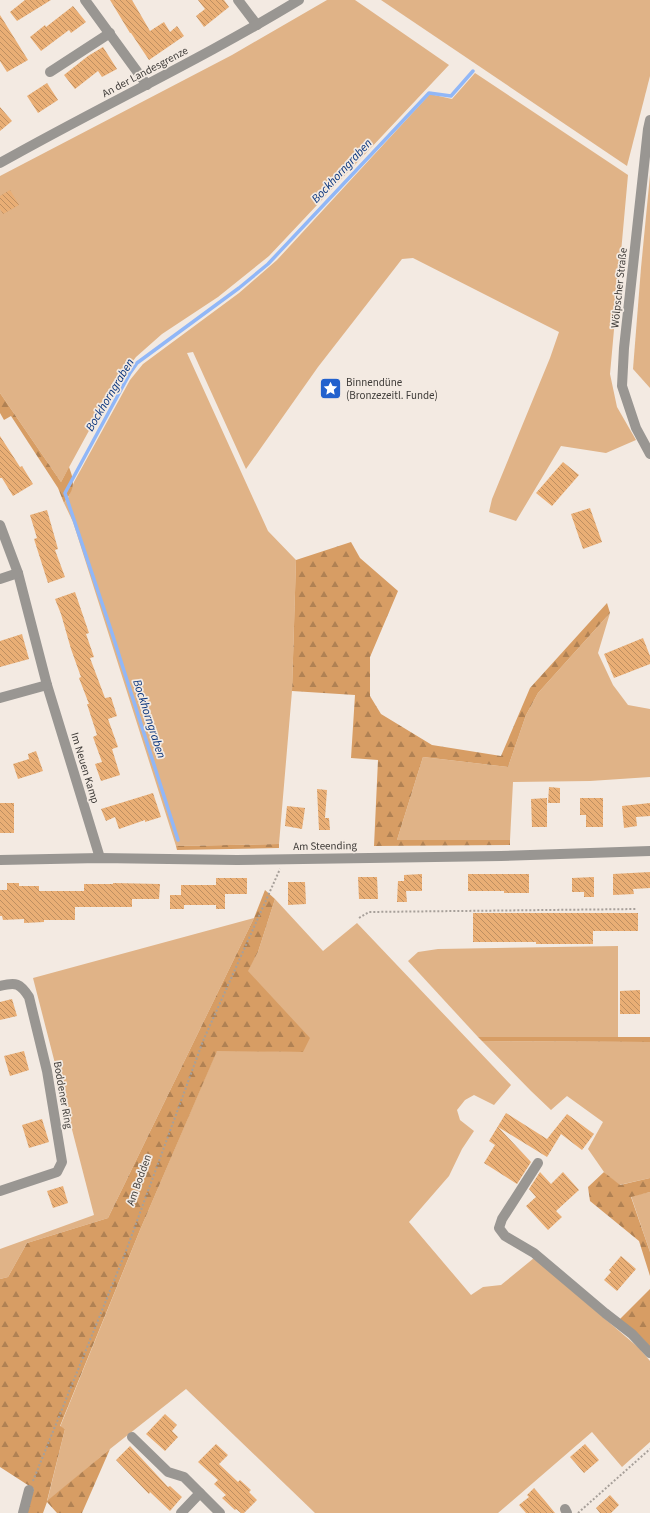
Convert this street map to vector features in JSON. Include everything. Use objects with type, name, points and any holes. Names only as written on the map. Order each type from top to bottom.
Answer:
[{"type":"street","points":[[84,0],[110,33],[147,85]]},
{"type":"street","points":[[238,0],[257,25]]},
{"type":"street","name":"An der Landesgrenze","points":[[0,163],[147,85],[257,25],[299,0]]},
{"type":"street","points":[[50,72],[110,33]]},
{"type":"street","name":"Wölpscher Straße","points":[[650,120],[624,348],[622,386],[636,428],[650,454]]},
{"type":"street","name":"Im Neuen Kamp","points":[[0,525],[18,573],[47,685],[100,858]]},
{"type":"street","points":[[0,579],[18,573]]},
{"type":"street","points":[[0,698],[47,685]]},
{"type":"street","name":"Am Steending","points":[[0,860],[100,858],[183,860],[501,856],[650,851]]},
{"type":"street","name":"Boddener Ring","points":[[0,986],[16,984],[23,987],[29,997],[47,1071],[62,1162],[57,1172],[0,1191]]},
{"type":"street","points":[[538,1163],[502,1218],[499,1228],[505,1236],[534,1253],[604,1313],[632,1334],[650,1353]]},
{"type":"street","points":[[132,1437],[168,1472],[184,1477],[220,1513]]},
{"type":"street","points":[[23,1513],[29,1490]]},
{"type":"street","points":[[181,1513],[200,1493]]},
{"type":"path","name":"Am Bodden","points":[[29,1490],[126,1251],[203,1040],[284,859]]},
{"type":"path","points":[[359,918],[369,912],[637,909]]},
{"type":"path","points":[[578,1513],[650,1449]]},
{"type":"shaded area","points":[[327,0],[355,0],[449,65],[269,256],[218,297],[162,334],[136,357],[110,392],[61,482],[0,393],[0,176],[232,55]]},
{"type":"shaded area","points":[[381,0],[650,0],[650,76],[627,166]]},
{"type":"shaded area","points":[[475,73],[628,175],[610,374],[617,407],[636,440],[606,453],[561,446],[516,521],[489,512],[492,499],[550,358],[559,332],[413,258],[402,259],[318,367],[246,469],[193,352],[187,353],[268,531],[296,560],[292,691],[279,844],[176,846],[73,522],[64,503],[130,380],[143,364],[239,293],[277,260],[430,94],[452,99]]},
{"type":"shaded area","points":[[650,175],[650,388],[633,369]]},
{"type":"shaded area","points":[[610,613],[598,653],[613,685],[628,705],[650,709],[650,777],[590,781],[513,782],[510,840],[397,840],[423,757],[508,767],[526,715],[538,693]]},
{"type":"shaded area","points":[[275,899],[323,951],[357,923],[511,1085],[494,1105],[474,1095],[465,1100],[457,1110],[460,1120],[474,1131],[462,1149],[449,1176],[409,1222],[471,1295],[483,1287],[501,1285],[534,1258],[639,1348],[650,1361],[650,1442],[622,1467],[592,1432],[498,1513],[315,1513],[186,1389],[110,1449],[47,1502],[65,1429],[60,1427],[140,1230],[217,1050],[303,1052],[247,971],[258,952]]},
{"type":"shaded area","points":[[254,918],[108,1218],[27,1243],[8,1277],[0,1279],[0,1249],[94,1215],[33,978]]},
{"type":"shaded area","points":[[618,946],[618,1037],[478,1037],[408,961],[418,952],[438,949]]},
{"type":"shaded area","points":[[482,1041],[650,1042],[650,1178],[619,1185],[604,1172],[588,1149],[603,1122],[567,1096],[551,1110]]},
{"type":"shaded area","points":[[650,1192],[650,1252],[631,1196]]},
{"type":"green space","points":[[0,393],[61,482],[69,467],[73,485],[64,503],[58,488],[11,416],[4,420],[0,413]]},
{"type":"green space","points":[[351,542],[360,558],[398,591],[370,657],[370,696],[381,714],[432,745],[501,756],[530,688],[607,603],[610,613],[538,693],[526,715],[508,767],[423,757],[397,840],[510,840],[510,845],[374,846],[378,760],[351,758],[355,695],[292,691],[296,560]]},
{"type":"green space","points":[[279,844],[279,848],[177,850],[176,846]]},
{"type":"green space","points":[[265,890],[275,899],[258,952],[248,971],[310,1038],[303,1052],[217,1051],[140,1230],[60,1426],[65,1429],[47,1501],[110,1449],[82,1513],[57,1513],[47,1502],[43,1513],[27,1513],[34,1489],[0,1467],[0,1279],[8,1277],[27,1243],[108,1218],[254,918]]},
{"type":"green space","points":[[478,1037],[650,1037],[650,1042],[482,1041]]},
{"type":"green space","points":[[604,1172],[620,1185],[650,1178],[650,1192],[631,1197],[650,1252],[650,1276],[639,1241],[590,1201],[588,1187]]},
{"type":"green space","points":[[650,1289],[650,1347],[620,1319]]},
{"type":"building","points":[[25,0],[51,0],[17,21],[10,12]]},
{"type":"building","points":[[110,0],[132,0],[150,31],[164,22],[170,32],[177,26],[184,36],[149,60],[130,33]]},
{"type":"building","points":[[198,0],[224,0],[229,7],[204,27],[196,16],[205,9]]},
{"type":"building","points":[[73,6],[86,22],[71,33],[69,30],[41,51],[30,37],[45,25],[46,27]]},
{"type":"building","points":[[0,15],[28,60],[7,72],[0,61]]},
{"type":"building","points":[[103,47],[117,69],[102,77],[98,71],[75,89],[64,75],[88,56]]},
{"type":"building","points":[[47,83],[58,100],[38,113],[27,96]]},
{"type":"building","points":[[0,107],[12,121],[0,131]]},
{"type":"building","points":[[10,190],[19,205],[3,214],[0,209],[0,196]]},
{"type":"building","points":[[0,436],[33,484],[13,496],[2,478],[0,478]]},
{"type":"building","points":[[563,462],[579,475],[552,506],[536,493]]},
{"type":"building","points":[[590,508],[602,542],[583,549],[571,514]]},
{"type":"building","points":[[47,510],[58,549],[55,550],[65,577],[48,583],[34,539],[37,538],[30,515]]},
{"type":"building","points":[[75,592],[89,633],[86,634],[94,657],[90,658],[105,698],[111,697],[117,716],[108,719],[118,747],[112,749],[120,775],[101,781],[95,764],[102,762],[93,737],[97,735],[87,704],[89,704],[79,678],[81,677],[55,599]]},
{"type":"building","points":[[22,634],[29,659],[0,667],[0,641]]},
{"type":"building","points":[[643,638],[650,656],[650,664],[614,678],[604,654]]},
{"type":"building","points":[[36,751],[43,771],[18,779],[13,764],[29,759],[28,754]]},
{"type":"building","points":[[549,787],[560,788],[560,803],[548,803]]},
{"type":"building","points":[[317,789],[327,790],[325,818],[329,818],[330,830],[319,830]]},
{"type":"building","points":[[153,793],[161,817],[145,822],[145,820],[119,829],[115,817],[106,821],[101,809]]},
{"type":"building","points":[[547,798],[547,827],[532,827],[531,799]]},
{"type":"building","points":[[580,798],[603,798],[603,827],[586,827],[586,815],[580,815]]},
{"type":"building","points":[[0,803],[14,803],[14,833],[0,833]]},
{"type":"building","points":[[650,803],[650,816],[636,817],[637,826],[624,828],[622,806]]},
{"type":"building","points":[[287,806],[305,808],[302,829],[285,826]]},
{"type":"building","points":[[650,872],[650,888],[633,889],[634,894],[613,895],[613,874]]},
{"type":"building","points":[[422,874],[422,891],[406,891],[407,902],[397,902],[398,881],[404,881],[404,875]]},
{"type":"building","points":[[468,874],[529,874],[529,893],[468,891]]},
{"type":"building","points":[[358,877],[377,877],[378,899],[359,899]]},
{"type":"building","points":[[594,877],[594,897],[584,897],[584,892],[572,892],[572,878]]},
{"type":"building","points":[[216,878],[247,878],[247,894],[225,894],[225,909],[216,909],[216,905],[184,905],[184,909],[170,909],[170,895],[181,895],[181,885],[216,885]]},
{"type":"building","points":[[288,882],[305,882],[306,904],[288,905]]},
{"type":"building","points":[[7,883],[19,883],[19,886],[39,886],[39,891],[84,891],[84,884],[160,884],[159,899],[132,899],[132,907],[75,907],[75,920],[44,920],[44,922],[24,923],[24,919],[3,920],[2,916],[0,916],[0,890],[7,890]]},
{"type":"building","points":[[473,913],[638,913],[638,931],[593,931],[593,944],[473,942]]},
{"type":"building","points":[[640,990],[640,1014],[620,1014],[620,991]]},
{"type":"building","points":[[12,999],[17,1016],[0,1020],[0,1002]]},
{"type":"building","points":[[24,1051],[29,1070],[10,1076],[4,1056]]},
{"type":"building","points":[[506,1113],[547,1139],[567,1114],[594,1134],[582,1150],[561,1134],[547,1157],[498,1127],[531,1162],[517,1184],[484,1163],[495,1145],[489,1141]]},
{"type":"building","points":[[42,1119],[49,1142],[29,1148],[22,1125]]},
{"type":"building","points":[[540,1172],[551,1184],[563,1172],[579,1190],[556,1211],[562,1217],[548,1230],[526,1206],[536,1197],[529,1189]]},
{"type":"building","points":[[63,1186],[68,1203],[53,1208],[47,1191]]},
{"type":"building","points":[[621,1256],[636,1269],[617,1291],[604,1280],[611,1272],[609,1270]]},
{"type":"building","points":[[165,1414],[177,1425],[172,1431],[178,1437],[165,1451],[146,1434]]},
{"type":"building","points":[[216,1444],[228,1455],[219,1464],[238,1482],[240,1480],[251,1490],[249,1492],[257,1500],[244,1513],[241,1513],[236,1509],[235,1510],[222,1498],[226,1495],[214,1484],[218,1480],[198,1462]]},
{"type":"building","points":[[585,1444],[599,1460],[584,1473],[570,1457]]},
{"type":"building","points":[[130,1446],[168,1487],[170,1486],[182,1497],[170,1511],[150,1492],[149,1494],[116,1460]]},
{"type":"building","points":[[534,1488],[555,1513],[526,1513],[519,1505],[529,1497],[527,1495]]},
{"type":"building","points":[[610,1495],[619,1505],[611,1513],[600,1513],[596,1508]]},
{"type":"waterway","name":"Bockhorngraben","points":[[178,840],[111,630],[65,493],[130,373],[137,363],[239,288],[268,264],[429,93],[451,96],[473,71]]},
{"type":"place","name":"Binnendüne (Bronzezeitl. Funde)","points":[[330,388]]}]
